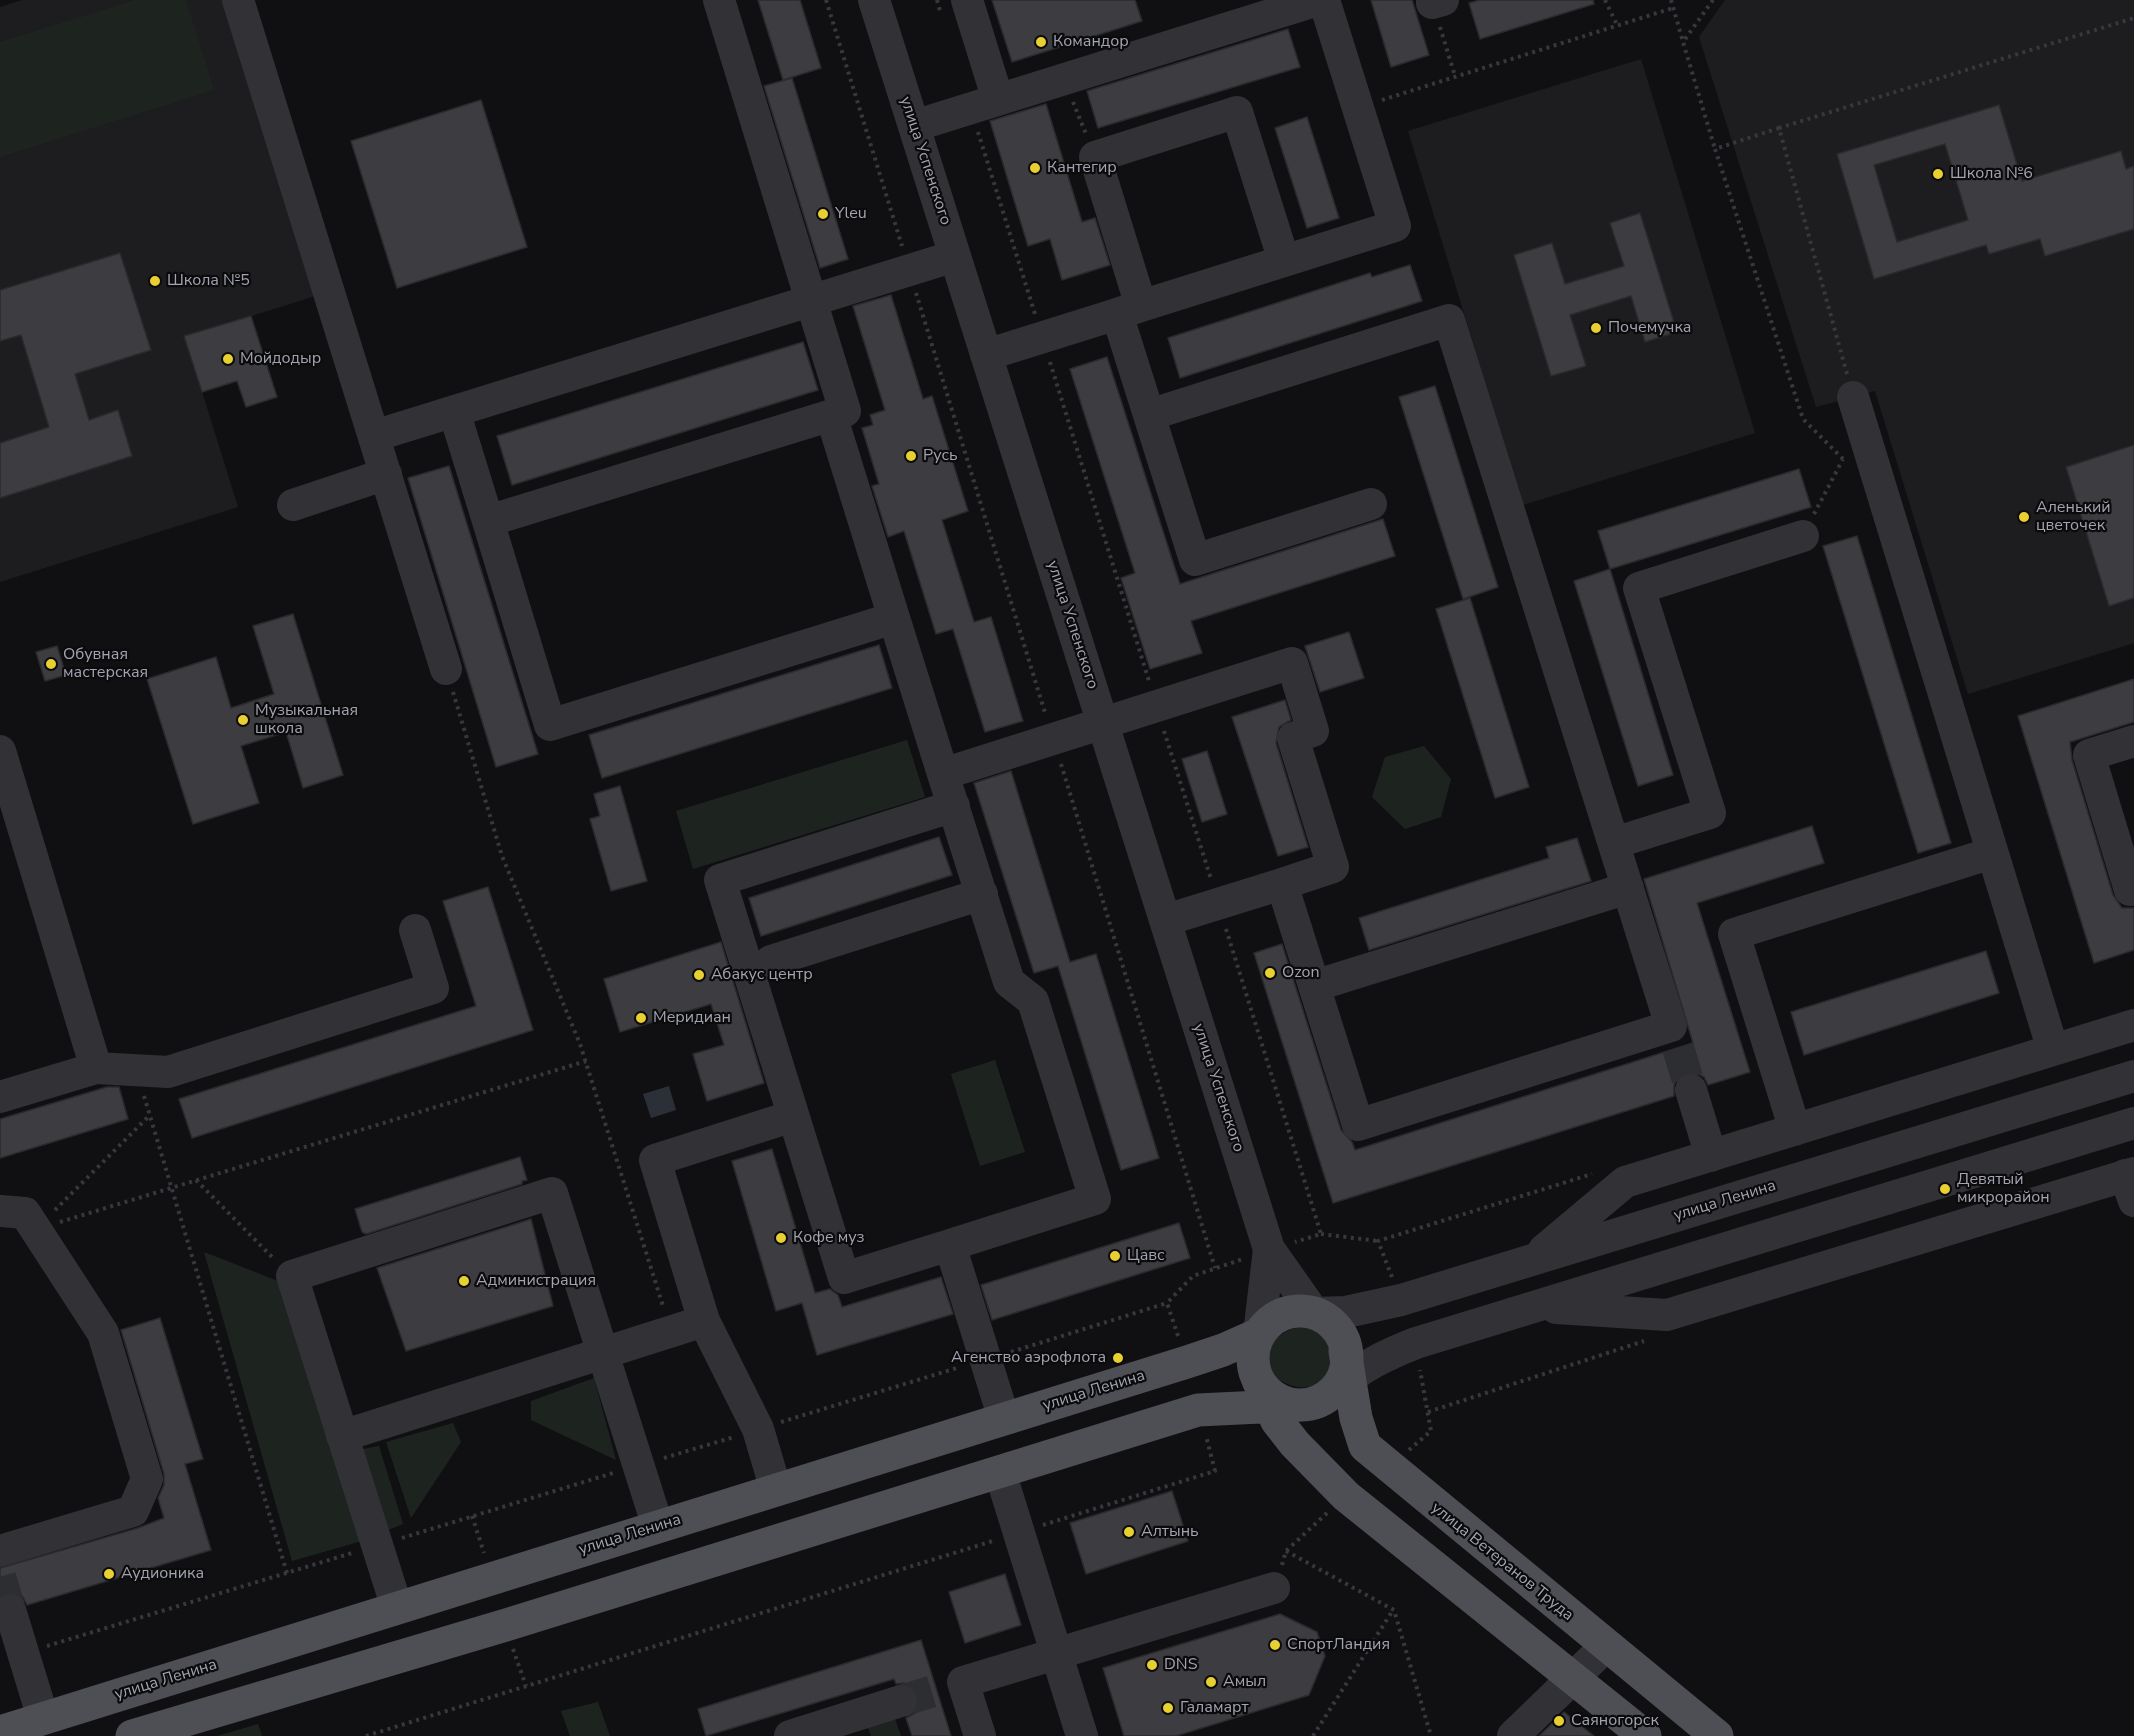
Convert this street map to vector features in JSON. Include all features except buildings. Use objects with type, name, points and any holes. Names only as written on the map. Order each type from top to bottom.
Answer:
[{"type":"main road","points":[[132,1736],[506,1625],[1198,1410],[1264,1392],[1302,1405],[1314,1404],[1343,1373],[1335,1328],[1314,1313],[1302,1310],[1277,1316],[1259,1334],[1254,1345],[1254,1365],[1264,1392],[1277,1421],[1295,1444],[1346,1496],[1645,1736]]},
{"type":"main road","name":"улица Ленина","points":[[0,1732],[1223,1350],[1259,1334]]},
{"type":"main road","name":"улица Ветеранов Труда","points":[[1343,1373],[1365,1446],[1605,1647],[1717,1736]]},
{"type":"street","points":[[488,521],[845,411],[719,0]]},
{"type":"street","name":"улица Успенского","points":[[874,0],[1269,1249]]},
{"type":"street","points":[[967,0],[984,104]]},
{"type":"street","points":[[914,126],[1318,0]]},
{"type":"street","points":[[986,355],[1395,226],[1324,0]]},
{"type":"street","points":[[245,2],[446,669]]},
{"type":"street","points":[[1284,261],[1237,112],[1095,157],[1129,310],[1149,415],[1195,560],[1371,504]]},
{"type":"street","points":[[374,436],[955,256]]},
{"type":"street","points":[[1149,415],[1449,320],[1674,1037],[1358,1125],[1282,884]]},
{"type":"street","points":[[1852,397],[1857,457],[1992,853],[2053,1050]]},
{"type":"street","points":[[454,411],[550,725],[894,618]]},
{"type":"street","points":[[831,415],[894,618],[943,774],[954,806],[982,894],[1009,982],[1033,1000],[1095,1199],[844,1278],[720,880],[954,806]]},
{"type":"street","points":[[293,505],[386,474]]},
{"type":"street","points":[[1614,843],[1710,813],[1639,588],[1803,537]]},
{"type":"street","points":[[943,774],[1292,663],[1313,731],[1293,738],[1333,867],[1166,921]]},
{"type":"street","points":[[2134,741],[2088,755],[2130,890],[2134,889]]},
{"type":"street","points":[[0,751],[96,1068]]},
{"type":"street","points":[[1796,1130],[1734,934],[1992,853]]},
{"type":"street","points":[[1314,986],[1628,888]]},
{"type":"street","points":[[771,961],[982,894]]},
{"type":"street","points":[[0,1097],[96,1068],[168,1072],[433,988],[415,930]]},
{"type":"street","points":[[1531,1260],[1625,1182],[2134,1025]]},
{"type":"street","name":"улица Ленина","points":[[1314,1313],[1372,1308],[2134,1076]]},
{"type":"street","points":[[1691,1090],[1711,1156]]},
{"type":"street","points":[[776,1490],[758,1429],[704,1321],[655,1160],[793,1116]]},
{"type":"street","points":[[1343,1373],[1416,1343],[2134,1123]]},
{"type":"street","points":[[1537,1307],[1667,1315],[2131,1183]]},
{"type":"street","points":[[397,1608],[292,1276],[552,1193],[658,1527]]},
{"type":"street","points":[[0,1211],[25,1213],[103,1333],[147,1479],[133,1511],[0,1551]]},
{"type":"street","points":[[950,1245],[1004,1419]]},
{"type":"street","points":[[1269,1249],[1314,1313]]},
{"type":"street","points":[[1259,1334],[1269,1249]]},
{"type":"street","points":[[342,1436],[704,1321]]},
{"type":"street","points":[[1000,1472],[1082,1736]]},
{"type":"street","points":[[980,1736],[950,1686],[1274,1588]]},
{"type":"street","points":[[10,1610],[43,1718]]},
{"type":"street","points":[[1513,1736],[1605,1647]]},
{"type":"street","points":[[790,1736],[901,1701]]},
{"type":"path","points":[[826,0],[1215,1268]]},
{"type":"path","points":[[937,0],[944,22]]},
{"type":"path","points":[[1605,0],[1617,25]]},
{"type":"path","points":[[1671,0],[1715,149],[1803,419],[1857,457],[1803,537]]},
{"type":"path","points":[[1683,42],[1713,0]]},
{"type":"path","points":[[1436,1],[1455,76]]},
{"type":"path","points":[[1358,107],[1673,8]]},
{"type":"path","points":[[1715,149],[2134,18]]},
{"type":"path","points":[[1065,79],[1095,157]]},
{"type":"path","points":[[984,104],[1042,337],[1321,1234]]},
{"type":"path","points":[[1779,128],[1852,397]]},
{"type":"path","points":[[446,669],[502,856],[586,1061],[671,1331]]},
{"type":"path","points":[[36,1230],[586,1061]]},
{"type":"path","points":[[136,1070],[287,1573]]},
{"type":"path","points":[[36,1230],[150,1115]]},
{"type":"path","points":[[196,1180],[292,1276]]},
{"type":"path","points":[[1310,1237],[1321,1234],[1378,1241]]},
{"type":"path","points":[[23,1653],[1167,1303]]},
{"type":"path","points":[[1428,1412],[1653,1338],[1667,1315]]},
{"type":"path","points":[[1286,1551],[1394,1610],[1431,1736]]},
{"type":"path","points":[[1313,1736],[1394,1610]]},
{"type":"shaded area","name":"Школа №5","points":[[23,0],[223,0],[315,296],[185,337],[238,507],[0,582],[0,7]]},
{"type":"shaded area","points":[[135,0],[186,0],[214,90],[0,157],[0,42]]},
{"type":"shaded area","name":"Школа №6","points":[[1725,0],[2134,0],[2134,643],[1968,694],[1875,391],[1816,407],[1699,37]]},
{"type":"shaded area","name":"Почемучка","points":[[1641,59],[1755,433],[1523,505],[1408,131]]},
{"type":"shaded area","points":[[907,740],[925,797],[693,869],[676,811]]},
{"type":"shaded area","points":[[1424,746],[1451,779],[1441,817],[1405,829],[1372,797],[1385,757]]},
{"type":"shaded area","points":[[995,1060],[1025,1152],[980,1166],[951,1074]]},
{"type":"shaded area","points":[[669,1086],[676,1110],[651,1118],[643,1094]]},
{"type":"shaded area","points":[[204,1252],[283,1283],[362,1541],[292,1561]]},
{"type":"shaded area","points":[[1302,1327],[1319,1332],[1329,1342],[1334,1353],[1333,1365],[1328,1375],[1318,1383],[1306,1387],[1290,1385],[1277,1378],[1268,1363],[1270,1347],[1274,1341],[1286,1331]]},
{"type":"shaded area","points":[[594,1378],[616,1460],[531,1420],[531,1401]]},
{"type":"shaded area","points":[[453,1423],[461,1442],[411,1518],[386,1442]]},
{"type":"shaded area","points":[[379,1446],[403,1524],[383,1532],[359,1450]]},
{"type":"shaded area","points":[[598,1702],[610,1736],[570,1736],[561,1711]]},
{"type":"shaded area","points":[[894,1716],[901,1736],[871,1736],[867,1725]]},
{"type":"shaded area","points":[[258,1724],[262,1736],[217,1736]]},
{"type":"tunnel","points":[[1678,1048],[1691,1090]]},
{"type":"tunnel","points":[[0,1577],[10,1610]]},
{"type":"tunnel","points":[[901,1701],[937,1690]]},
{"type":"place","name":"Командор","points":[[1041,42]]},
{"type":"place","name":"Кантегир","points":[[1035,168]]},
{"type":"place","name":"Школа №6","points":[[1938,174]]},
{"type":"place","name":"Yleu","points":[[823,214]]},
{"type":"place","name":"Школа №5","points":[[155,281]]},
{"type":"place","name":"Почемучка","points":[[1596,328]]},
{"type":"place","name":"Мойдодыр","points":[[228,359]]},
{"type":"place","name":"Русь","points":[[911,456]]},
{"type":"place","name":"Аленький цветочек","points":[[2024,517]]},
{"type":"place","name":"Обувная мастерская","points":[[51,664]]},
{"type":"place","name":"Музыкальная школа","points":[[243,720]]},
{"type":"place","name":"Ozon","points":[[1270,973]]},
{"type":"place","name":"Абакус центр","points":[[699,975]]},
{"type":"place","name":"Меридиан","points":[[641,1018]]},
{"type":"place","name":"Девятый микрорайон","points":[[1945,1189]]},
{"type":"place","name":"Кофе муз","points":[[781,1238]]},
{"type":"place","name":"Цавс","points":[[1115,1256]]},
{"type":"place","name":"Администрация","points":[[464,1281]]},
{"type":"place","name":"Агенство аэрофлота","points":[[1118,1358]]},
{"type":"place","name":"Алтынь","points":[[1129,1532]]},
{"type":"place","name":"Аудионика","points":[[109,1574]]},
{"type":"place","name":"СпортЛандия","points":[[1275,1645]]},
{"type":"place","name":"DNS","points":[[1152,1665]]},
{"type":"place","name":"Амыл","points":[[1211,1682]]},
{"type":"place","name":"Галамарт","points":[[1168,1708]]},
{"type":"place","name":"Саяногорск","points":[[1559,1721]]}]
